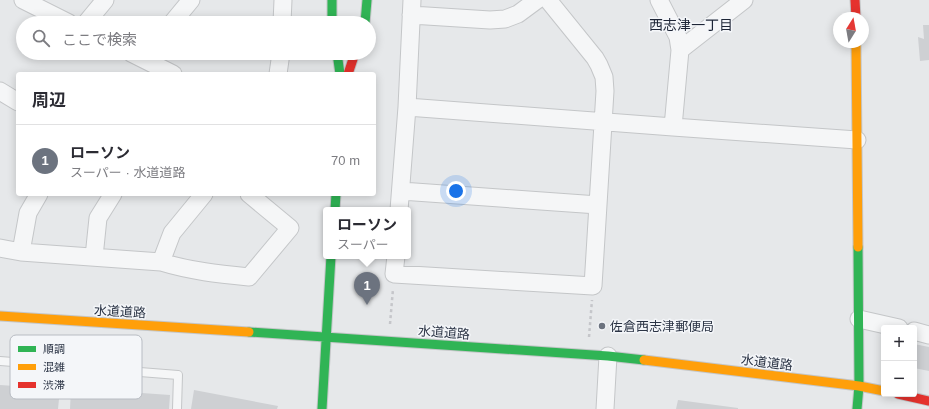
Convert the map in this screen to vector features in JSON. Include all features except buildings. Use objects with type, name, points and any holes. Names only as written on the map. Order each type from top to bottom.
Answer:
[{"type":"street","points":[[23,0],[55,16]]},
{"type":"street","points":[[92,16],[105,0]]},
{"type":"street","points":[[178,16],[191,0]]},
{"type":"street","points":[[282,16],[283,0]]},
{"type":"street","points":[[332,0],[332,16]]},
{"type":"street","points":[[366,16],[367,0]]},
{"type":"street","points":[[399,207],[407,107],[412,7],[490,20],[505,19],[518,14],[537,0]]},
{"type":"street","points":[[396,259],[394,274],[593,286],[604,122],[604,77],[599,65],[548,0]]},
{"type":"street","points":[[659,0],[678,37],[680,50],[673,127]]},
{"type":"street","points":[[680,50],[744,0]]},
{"type":"street","points":[[856,0],[856,12]]},
{"type":"street","points":[[856,48],[859,319],[859,386],[857,409]]},
{"type":"street","points":[[149,60],[170,72]]},
{"type":"street","points":[[278,72],[280,60]]},
{"type":"street","points":[[338,60],[340,72]]},
{"type":"street","points":[[349,72],[353,60]]},
{"type":"street","points":[[0,91],[16,101]]},
{"type":"street","points":[[407,107],[857,140]]},
{"type":"street","points":[[401,191],[598,205]]},
{"type":"street","points":[[21,252],[28,213],[38,196]]},
{"type":"street","points":[[94,258],[98,218],[112,196]]},
{"type":"street","points":[[161,262],[172,233],[202,196]]},
{"type":"street","points":[[0,248],[21,252],[161,262],[203,272],[249,277],[290,228],[251,196]]},
{"type":"street","points":[[335,207],[336,196]]},
{"type":"street","points":[[322,409],[331,259]]},
{"type":"street","name":"水道道路","points":[[0,316],[326,336],[608,356],[859,386],[881,390]]},
{"type":"street","points":[[859,319],[886,325]]},
{"type":"street","points":[[917,332],[929,335]]},
{"type":"street","points":[[605,409],[608,356]]},
{"type":"street","points":[[911,397],[929,401]]},
{"type":"lane","points":[[0,361],[10,362]]},
{"type":"lane","points":[[142,372],[178,375],[177,409]]},
{"type":"path","points":[[389,341],[394,274]]},
{"type":"path","points":[[588,355],[593,286]]},
{"type":"traffic: fast","points":[[332,0],[332,16]]},
{"type":"traffic: fast","points":[[366,16],[367,0]]},
{"type":"traffic: fast","points":[[338,60],[340,72]]},
{"type":"traffic: fast","points":[[335,207],[336,196]]},
{"type":"traffic: fast","points":[[857,409],[859,386],[858,247]]},
{"type":"traffic: fast","points":[[322,409],[331,259]]},
{"type":"traffic: fast","points":[[249,332],[608,356],[644,360]]},
{"type":"traffic: slow","points":[[856,48],[858,247]]},
{"type":"traffic: slow","points":[[0,316],[249,332]]},
{"type":"traffic: slow","points":[[644,360],[859,386],[881,390]]},
{"type":"traffic: jam","points":[[855,0],[856,12]]},
{"type":"traffic: jam","points":[[349,72],[353,60]]},
{"type":"traffic: jam","points":[[911,397],[929,401]]},
{"type":"place","name":"ローソン","points":[[367,305]]},
{"type":"place","name":"佐倉西志津郵便局","points":[[602,326]]},
{"type":"district","name":"西志津一丁目","points":[[691,25]]}]
